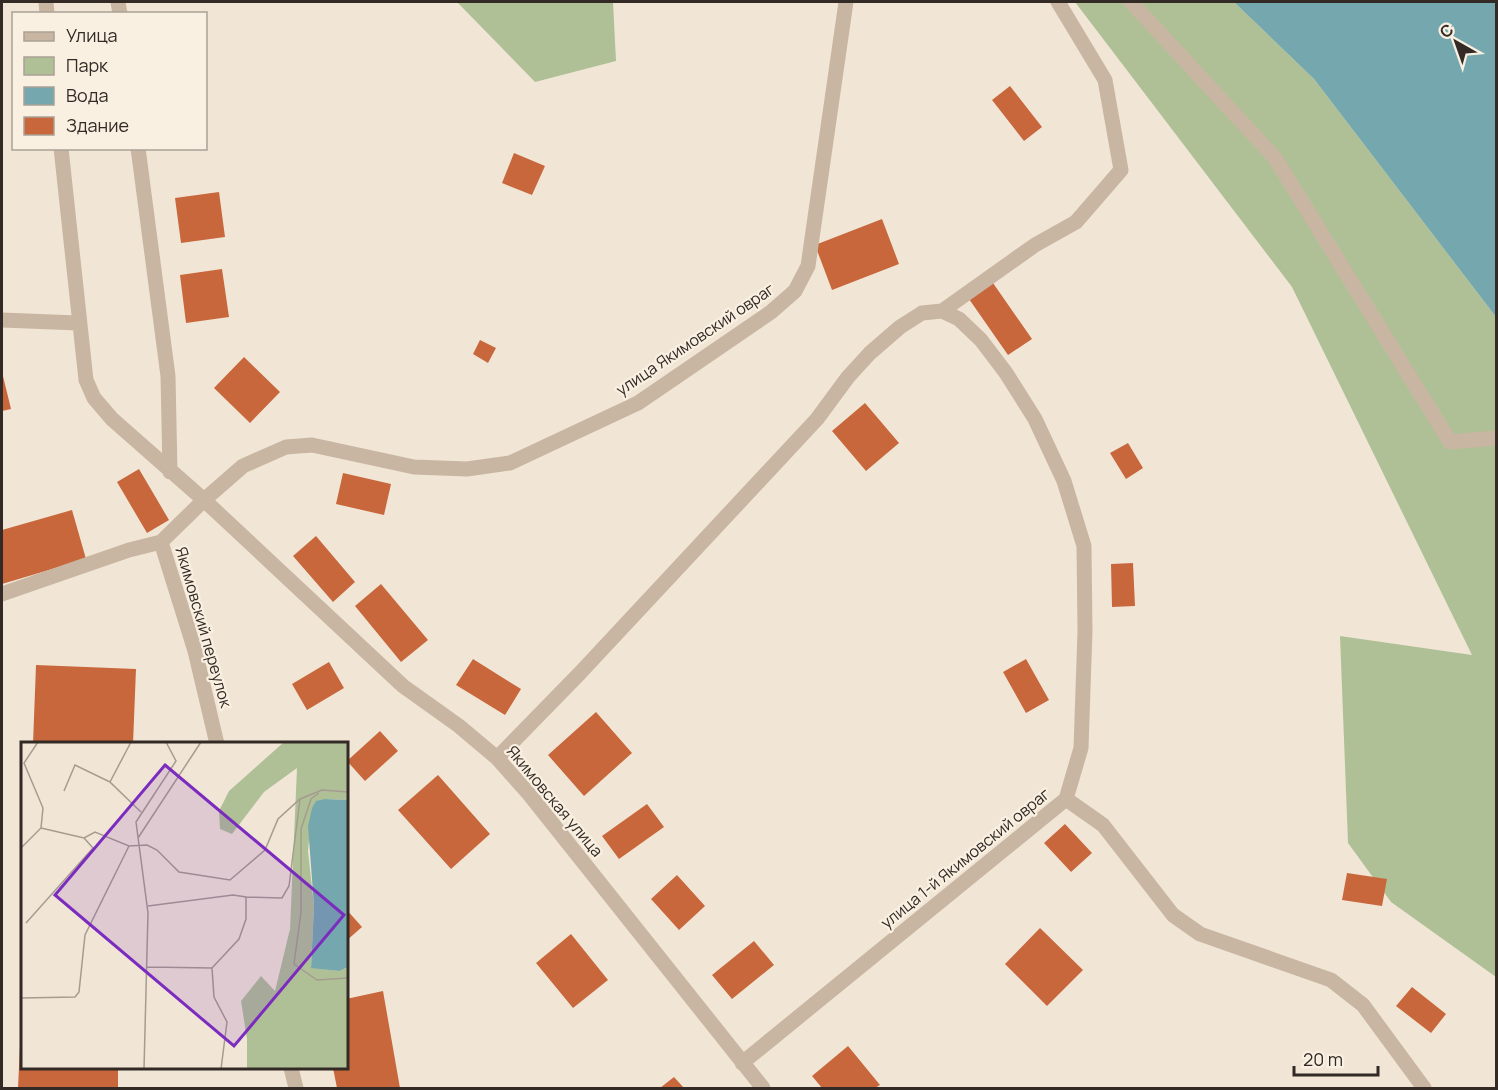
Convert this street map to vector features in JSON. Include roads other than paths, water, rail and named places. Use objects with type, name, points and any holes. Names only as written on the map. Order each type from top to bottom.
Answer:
[{"type":"street","name":"улица Якимовский овраг","points":[[204,500],[243,466],[286,447],[312,445],[414,467],[466,469],[510,463],[638,403],[771,312],[795,291],[808,266],[846,2]]},
{"type":"street","points":[[497,758],[580,673],[817,419],[848,377],[870,353],[900,327],[922,313],[942,311],[1035,245],[1076,222],[1121,170],[1105,80],[1058,2]]},
{"type":"street","points":[[1131,2],[1275,159],[1450,442],[1497,438]]},
{"type":"street","name":"Якимовская улица","points":[[61,150],[78,323],[86,380],[94,398],[112,419],[204,500],[403,686],[459,726],[497,758],[529,794],[763,1089]]},
{"type":"street","points":[[138,150],[168,376],[170,471]]},
{"type":"street","points":[[942,311],[959,319],[981,340],[1006,373],[1035,420],[1064,481],[1084,546],[1085,631],[1081,748],[1066,799]]},
{"type":"street","points":[[2,320],[78,323]]},
{"type":"street","name":"Якимовский переулок","points":[[204,500],[161,542],[195,651],[217,742]]},
{"type":"street","points":[[2,594],[129,550],[161,542]]},
{"type":"street","name":"улица 1-й Якимовский овраг","points":[[742,1062],[1066,799],[1103,825],[1173,915],[1200,934],[1331,980],[1363,1005],[1424,1089]]},
{"type":"street","points":[[291,1069],[296,1089]]},
{"type":"water","points":[[1234,2],[1496,2],[1496,317],[1314,79]]}]
